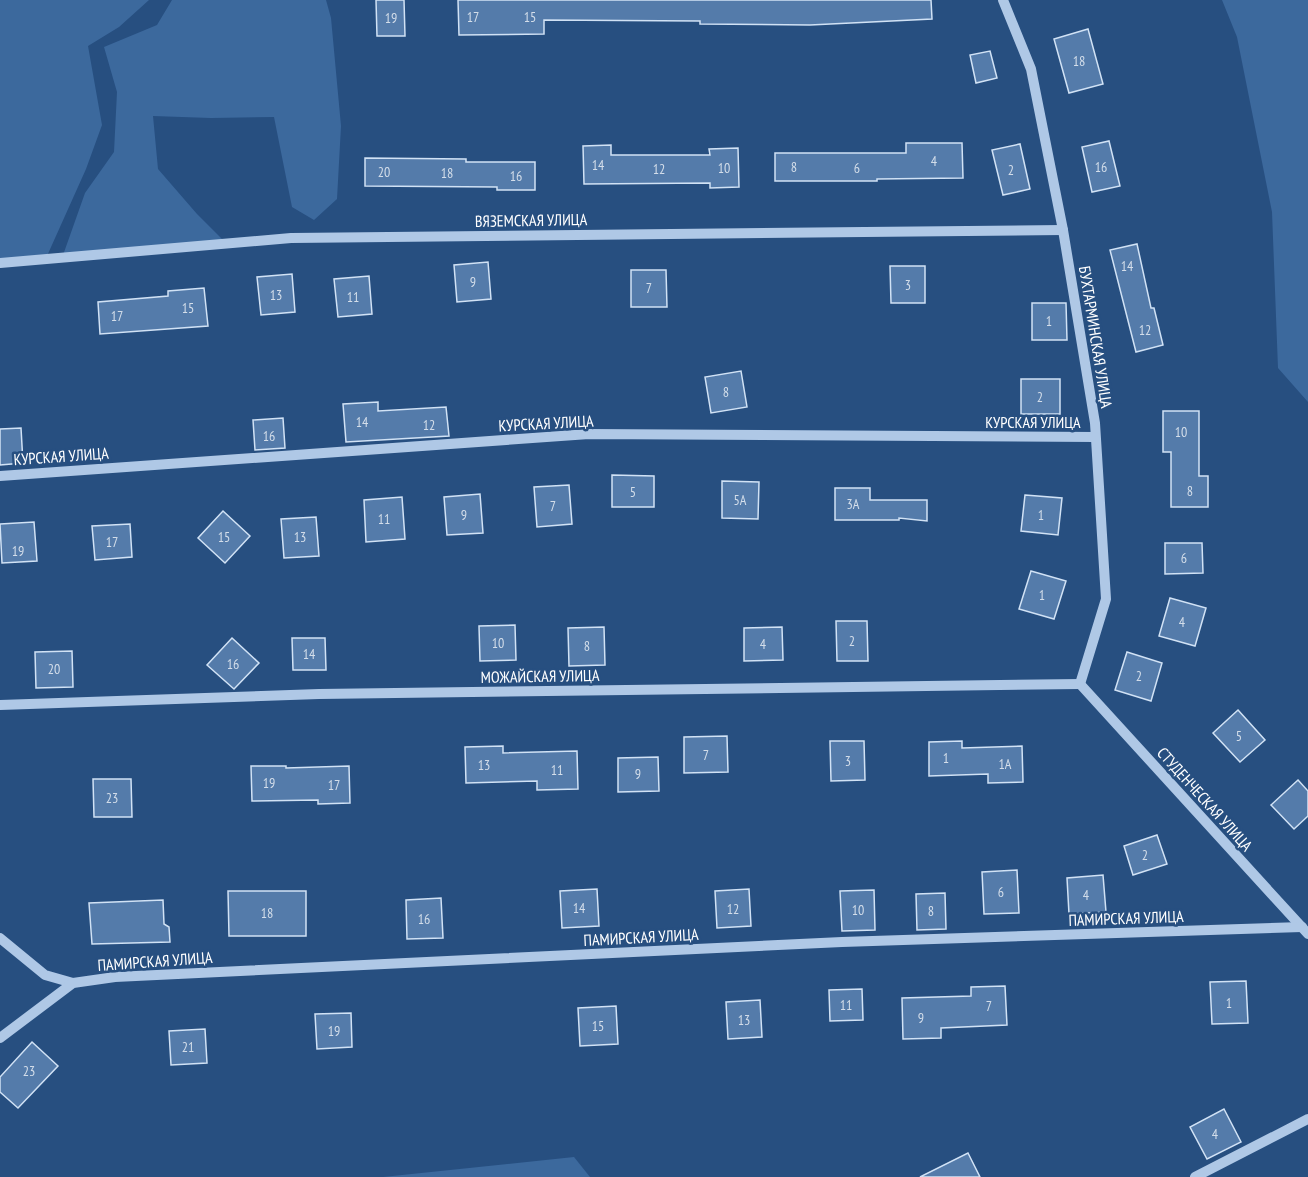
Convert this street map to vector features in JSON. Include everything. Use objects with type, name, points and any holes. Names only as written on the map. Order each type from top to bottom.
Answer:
[{"type":"street","name":"БУХТАРМИНСКАЯ УЛИЦА","points":[[1003,0],[1031,69],[1064,230],[1095,423],[1106,599],[1080,684]]},
{"type":"street","name":"ВЯЗЕМСКАЯ УЛИЦА","points":[[0,263],[291,238],[1064,230]]},
{"type":"street","name":"КУРСКАЯ УЛИЦА","points":[[0,476],[589,434],[1095,437]]},
{"type":"street","name":"МОЖАЙСКАЯ УЛИЦА","points":[[0,705],[319,694],[1080,684]]},
{"type":"street","name":"СТУДЕНЧЕСКАЯ УЛИЦА","points":[[1080,684],[1305,930]]},
{"type":"street","name":"ПАМИРСКАЯ УЛИЦА","points":[[0,1038],[73,983],[115,977],[830,943],[1305,930]]},
{"type":"street","points":[[0,938],[45,975],[73,983]]},
{"type":"street","points":[[1195,1177],[1308,1119]]},
{"type":"shaded area","points":[[0,0],[149,0],[119,27],[88,46],[102,125],[86,169],[47,256],[0,268]]},
{"type":"shaded area","points":[[172,0],[326,0],[331,18],[341,126],[337,199],[314,220],[292,207],[274,117],[153,116],[158,169],[227,244],[62,258],[85,193],[114,152],[117,92],[104,47],[157,25]]},
{"type":"shaded area","points":[[1222,0],[1308,0],[1308,402],[1278,368],[1272,212],[1237,37]]},
{"type":"shaded area","points":[[574,1157],[590,1177],[383,1177]]},
{"type":"building","points":[[376,0],[404,0],[405,36],[377,36]]},
{"type":"building","points":[[458,0],[931,0],[932,19],[810,25],[700,24],[700,21],[544,20],[544,34],[459,35]]},
{"type":"building","points":[[1088,29],[1103,84],[1069,93],[1054,39]]},
{"type":"building","points":[[990,51],[997,78],[976,83],[970,55]]},
{"type":"building","points":[[1109,141],[1120,186],[1092,192],[1082,147]]},
{"type":"building","points":[[906,143],[962,143],[963,178],[775,181],[775,153],[906,153]]},
{"type":"building","points":[[1020,144],[1030,189],[1003,195],[992,150]]},
{"type":"building","points":[[611,145],[611,155],[710,155],[709,149],[738,148],[739,187],[710,188],[710,183],[584,184],[583,146]]},
{"type":"building","points":[[365,158],[535,162],[535,190],[497,190],[497,187],[365,186]]},
{"type":"building","points":[[1137,244],[1151,308],[1154,308],[1163,345],[1136,352],[1110,250]]},
{"type":"building","points":[[488,262],[491,299],[457,302],[454,265]]},
{"type":"building","points":[[890,266],[925,266],[925,303],[891,303]]},
{"type":"building","points":[[631,270],[666,270],[667,307],[631,307]]},
{"type":"building","points":[[292,274],[295,312],[261,315],[257,277]]},
{"type":"building","points":[[369,276],[372,314],[338,317],[334,279]]},
{"type":"building","points":[[204,288],[208,326],[100,334],[98,302],[168,296],[168,291]]},
{"type":"building","points":[[1032,303],[1066,303],[1067,340],[1032,340]]},
{"type":"building","points":[[741,371],[747,407],[711,413],[705,377]]},
{"type":"building","points":[[1021,379],[1060,379],[1060,414],[1021,414]]},
{"type":"building","points":[[378,402],[378,411],[446,407],[449,436],[346,442],[343,404]]},
{"type":"building","points":[[1163,411],[1199,411],[1199,476],[1208,476],[1208,507],[1171,507],[1171,452],[1163,452]]},
{"type":"building","points":[[283,418],[285,448],[255,450],[253,420]]},
{"type":"building","points":[[21,428],[23,463],[0,465],[0,429]]},
{"type":"building","points":[[612,475],[654,476],[654,507],[612,507]]},
{"type":"building","points":[[722,481],[759,482],[758,519],[722,518]]},
{"type":"building","points":[[569,485],[572,524],[537,527],[534,487]]},
{"type":"building","points":[[835,488],[870,488],[870,500],[927,500],[927,521],[899,518],[899,520],[835,520]]},
{"type":"building","points":[[480,494],[483,533],[447,535],[444,497]]},
{"type":"building","points":[[1025,495],[1062,498],[1058,535],[1021,531]]},
{"type":"building","points":[[402,497],[405,539],[366,542],[364,500]]},
{"type":"building","points":[[223,511],[250,536],[225,563],[198,538]]},
{"type":"building","points":[[316,517],[319,556],[284,558],[281,519]]},
{"type":"building","points":[[34,522],[37,561],[2,563],[0,524]]},
{"type":"building","points":[[130,524],[132,557],[95,560],[92,526]]},
{"type":"building","points":[[1165,543],[1202,543],[1203,573],[1165,574]]},
{"type":"building","points":[[1031,571],[1066,581],[1054,619],[1019,609]]},
{"type":"building","points":[[1170,598],[1206,608],[1195,646],[1159,636]]},
{"type":"building","points":[[836,621],[867,621],[868,661],[837,661]]},
{"type":"building","points":[[515,625],[516,660],[480,661],[479,626]]},
{"type":"building","points":[[604,627],[605,665],[569,666],[568,628]]},
{"type":"building","points":[[782,627],[783,660],[744,661],[744,628]]},
{"type":"building","points":[[232,638],[259,663],[234,689],[207,665]]},
{"type":"building","points":[[292,638],[325,638],[326,670],[293,670]]},
{"type":"building","points":[[72,651],[73,687],[36,688],[35,652]]},
{"type":"building","points":[[1127,652],[1162,663],[1151,701],[1115,690]]},
{"type":"building","points":[[1238,710],[1265,740],[1240,762],[1213,733]]},
{"type":"building","points":[[727,736],[728,772],[684,773],[684,737]]},
{"type":"building","points":[[830,741],[864,741],[865,780],[831,781]]},
{"type":"building","points":[[962,741],[962,748],[1022,746],[1023,782],[988,783],[988,774],[929,776],[929,742]]},
{"type":"building","points":[[503,746],[503,753],[577,751],[578,789],[537,790],[537,781],[466,783],[465,747]]},
{"type":"building","points":[[658,757],[659,791],[618,792],[618,758]]},
{"type":"building","points":[[251,766],[286,766],[286,768],[349,766],[350,803],[318,804],[318,800],[252,801]]},
{"type":"building","points":[[93,779],[131,779],[132,817],[94,817]]},
{"type":"building","points":[[1298,780],[1308,791],[1308,816],[1294,829],[1271,805]]},
{"type":"building","points":[[1157,835],[1167,864],[1133,875],[1124,846]]},
{"type":"building","points":[[1017,870],[1019,913],[984,914],[982,872]]},
{"type":"building","points":[[1103,875],[1106,912],[1069,914],[1067,878]]},
{"type":"building","points":[[597,889],[599,926],[562,928],[560,891]]},
{"type":"building","points":[[749,889],[751,926],[717,928],[715,891]]},
{"type":"building","points":[[874,890],[875,930],[842,931],[840,891]]},
{"type":"building","points":[[228,891],[306,891],[306,936],[229,936]]},
{"type":"building","points":[[945,893],[946,929],[917,930],[916,894]]},
{"type":"building","points":[[441,898],[443,938],[407,939],[406,900]]},
{"type":"building","points":[[163,900],[164,924],[169,927],[170,942],[92,944],[89,903]]},
{"type":"building","points":[[1246,981],[1248,1023],[1212,1024],[1210,982]]},
{"type":"building","points":[[1005,986],[1007,1025],[941,1028],[941,1038],[903,1039],[902,998],[971,996],[971,987]]},
{"type":"building","points":[[862,989],[863,1020],[830,1021],[829,990]]},
{"type":"building","points":[[760,1000],[762,1037],[728,1039],[726,1002]]},
{"type":"building","points":[[616,1006],[618,1044],[580,1046],[578,1008]]},
{"type":"building","points":[[351,1013],[352,1047],[317,1049],[315,1014]]},
{"type":"building","points":[[205,1029],[207,1063],[171,1065],[169,1031]]},
{"type":"building","points":[[32,1042],[58,1066],[18,1108],[0,1092],[0,1077]]},
{"type":"building","points":[[1224,1109],[1241,1142],[1207,1159],[1190,1127]]},
{"type":"building","points":[[968,1153],[980,1177],[920,1177]]}]
